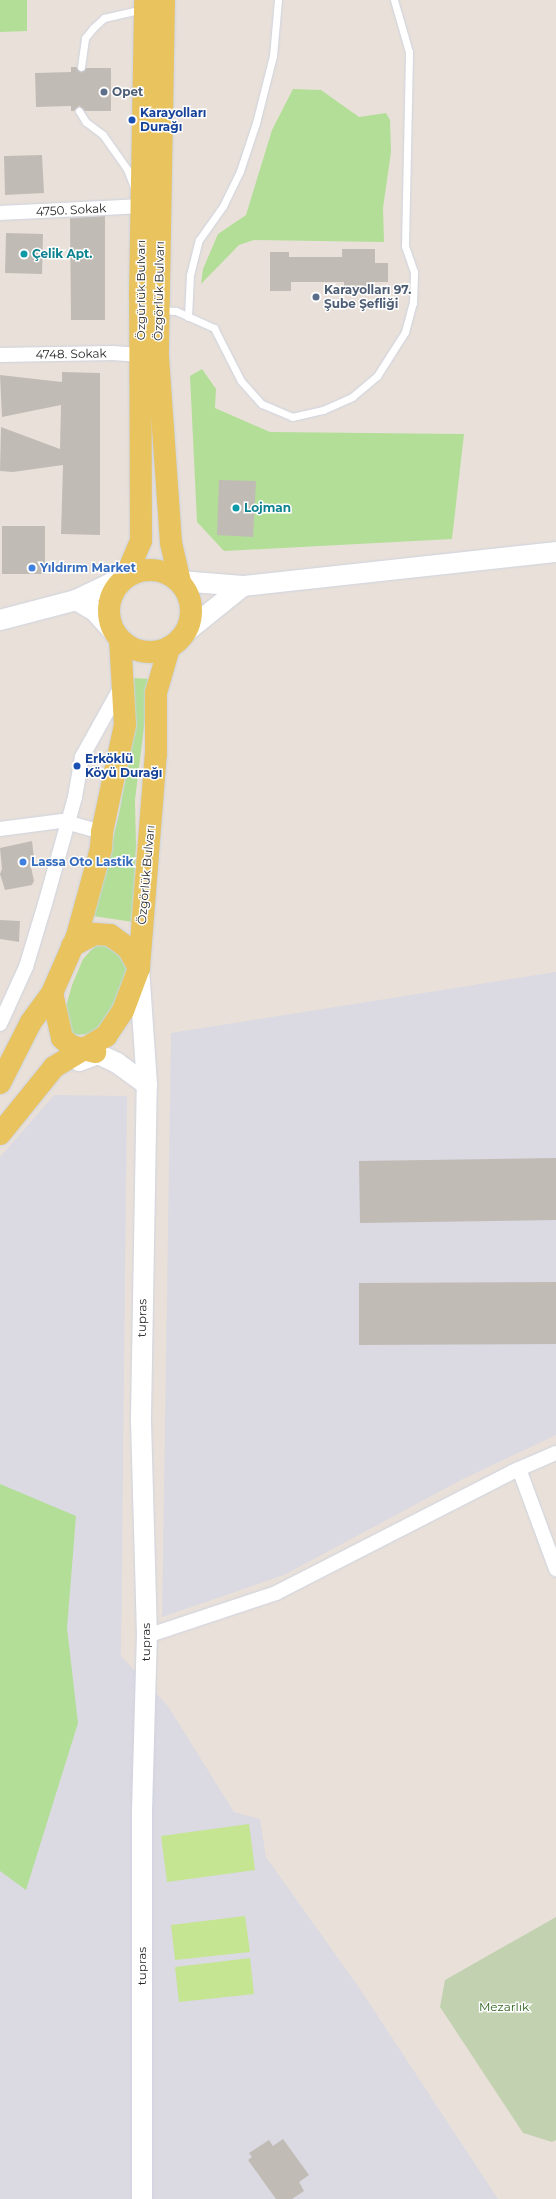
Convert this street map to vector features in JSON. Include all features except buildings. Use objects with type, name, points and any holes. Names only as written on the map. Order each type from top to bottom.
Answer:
[{"type":"main road","name":"Özgürlük Bulvarı","points":[[126,576],[141,541],[142,206],[152,3]]},
{"type":"main road","name":"Özgörlük Bulvarı","points":[[152,3],[158,357],[171,543],[180,581]]},
{"type":"main road","points":[[0,1083],[31,1022],[52,993],[72,946],[101,848],[102,832],[125,725],[124,683],[120,639],[110,620],[110,599],[116,586],[126,576],[136,571],[160,570],[180,581],[188,592],[192,605],[187,631],[169,648],[159,652],[138,650],[120,639]]},
{"type":"main road","name":"Özgörlük Bulvarı","points":[[0,1134],[54,1067],[93,1051],[106,1036],[123,1011],[139,968],[156,754],[156,692],[169,648]]},
{"type":"main road","points":[[72,946],[95,934],[110,935],[128,948],[139,968]]},
{"type":"main road","points":[[52,993],[62,1038],[71,1046],[93,1051]]},
{"type":"street","name":"4750. Sokak","points":[[0,213],[142,206]]},
{"type":"street","name":"4748. Sokak","points":[[0,355],[112,353],[142,355]]},
{"type":"street","points":[[180,581],[243,586],[556,552]]},
{"type":"street","points":[[0,620],[76,600],[126,576]]},
{"type":"street","points":[[187,631],[243,586]]},
{"type":"street","points":[[76,600],[95,611],[120,639]]},
{"type":"street","points":[[0,1024],[26,967],[68,822],[82,757],[124,683]]},
{"type":"street","points":[[0,829],[62,821],[102,832]]},
{"type":"street","name":"tupras","points":[[139,968],[147,1085],[141,1416],[146,1636],[142,1811],[142,2199]]},
{"type":"street","points":[[93,1051],[117,1062],[147,1085]]},
{"type":"street","points":[[146,1636],[276,1593],[519,1469],[556,1453]]},
{"type":"street","points":[[519,1469],[556,1569]]},
{"type":"lane","points":[[188,317],[190,275],[199,240],[223,206],[240,171],[263,101],[273,56],[278,0]]},
{"type":"lane","points":[[158,310],[176,311],[214,328],[241,381],[262,404],[292,417],[323,410],[352,397],[377,376],[405,332],[413,303],[414,272],[405,246],[409,52],[394,0]]},
{"type":"lane","points":[[81,68],[85,38],[93,28],[104,18],[152,3]]},
{"type":"lane","points":[[79,111],[86,122],[103,135],[127,169],[142,206]]},
{"type":"shaded area","points":[[556,972],[556,1435],[463,1479],[284,1575],[162,1617],[171,1033]]},
{"type":"shaded area","points":[[54,1095],[127,1096],[121,1656],[168,1706],[234,1812],[260,1819],[266,1857],[360,1989],[498,2199],[0,2199],[0,1157]]},
{"type":"green space","points":[[0,0],[27,0],[27,31],[0,32]]},
{"type":"green space","points":[[293,89],[321,90],[359,117],[386,113],[390,120],[391,152],[383,208],[384,242],[254,240],[239,245],[201,284],[203,269],[218,234],[246,215],[272,130]]},
{"type":"green space","points":[[202,369],[216,389],[215,408],[270,432],[464,434],[452,539],[224,551],[197,522],[190,376]]},
{"type":"green space","points":[[134,678],[150,679],[135,800],[136,845],[133,922],[93,916],[119,814],[130,754]]},
{"type":"green space","points":[[110,944],[125,957],[127,970],[122,993],[109,1017],[91,1034],[71,1035],[64,1014],[72,985],[83,959],[95,946]]},
{"type":"green space","points":[[0,1484],[76,1516],[67,1628],[78,1723],[26,1890],[0,1871]]},
{"type":"green space","points":[[249,1824],[255,1870],[167,1882],[161,1836]]},
{"type":"green space","points":[[245,1916],[250,1952],[175,1960],[171,1925]]},
{"type":"green space","name":"Mezarlık","points":[[556,1917],[556,2140],[552,2142],[523,2133],[440,2007],[445,1980]]},
{"type":"green space","points":[[250,1958],[254,1994],[179,2002],[175,1967]]},
{"type":"place","name":"Opet","points":[[104,92]]},
{"type":"place","name":"Karayolları Durağı","points":[[132,120]]},
{"type":"place","name":"Çelik Apt.","points":[[24,254]]},
{"type":"place","name":"Karayolları 97. Şube Şefliği","points":[[316,297]]},
{"type":"place","name":"Lojman","points":[[236,508]]},
{"type":"place","name":"Yıldırım Market","points":[[32,568]]},
{"type":"place","name":"Erköklü Köyü Durağı","points":[[77,766]]},
{"type":"place","name":"Lassa Oto Lastik","points":[[23,862]]}]
